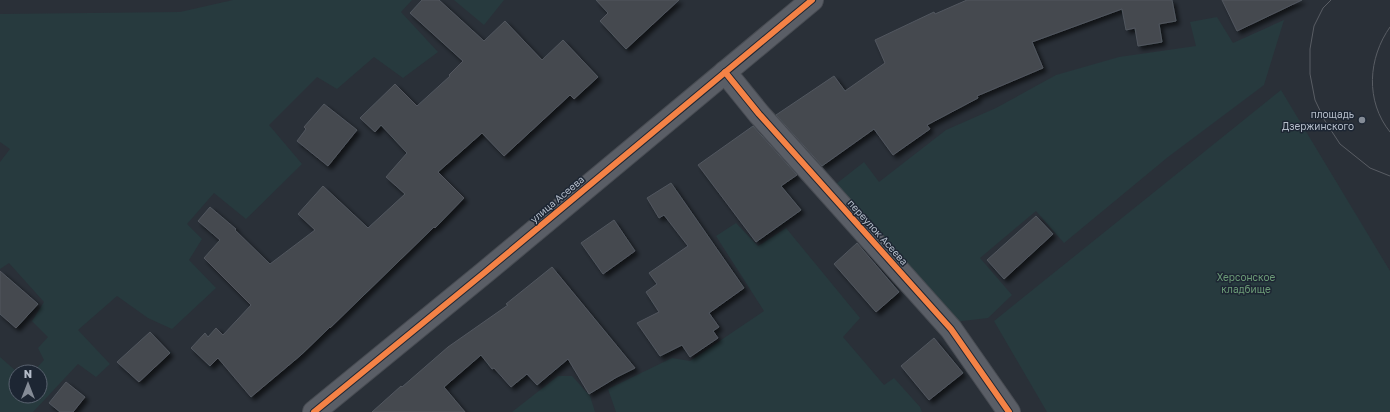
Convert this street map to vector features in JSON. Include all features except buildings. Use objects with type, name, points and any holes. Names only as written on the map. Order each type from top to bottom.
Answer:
[{"type":"street","name":"улица Асеева","points":[[314,412],[490,268],[812,0]]},
{"type":"street","name":"переулок Асеева","points":[[725,72],[759,114],[951,328],[1008,412]]},
{"type":"green space","points":[[233,0],[412,0],[401,12],[438,52],[403,78],[374,57],[337,89],[317,77],[269,125],[302,164],[246,219],[214,193],[187,224],[202,239],[189,260],[216,288],[172,329],[148,318],[117,296],[78,330],[110,364],[96,377],[78,364],[48,396],[48,364],[40,364],[44,360],[38,348],[48,337],[32,321],[44,302],[9,263],[0,269],[0,162],[10,149],[0,142],[0,14],[180,12]]},
{"type":"green space","points":[[454,0],[504,0],[484,25]]},
{"type":"green space","points":[[1217,17],[1233,43],[1284,20],[1264,85],[1168,157],[1064,243],[1036,211],[980,258],[1012,295],[988,318],[954,322],[836,184],[864,162],[879,182],[946,130],[996,108],[1056,75],[1119,57],[1196,46],[1190,22]]},
{"type":"green space","name":"Херсонское кладбище","points":[[1281,90],[1390,271],[1390,412],[1047,412],[994,321]]},
{"type":"green space","points":[[736,223],[758,246],[786,228],[860,318],[843,337],[884,385],[894,378],[920,407],[922,412],[616,412],[608,389],[672,358],[690,361],[764,311],[716,236]]},
{"type":"green space","points":[[0,357],[8,364],[8,404],[40,404],[33,412],[0,412]]},
{"type":"green space","points":[[558,376],[572,376],[590,396],[595,412],[512,412]]},
{"type":"tram line","points":[[1331,0],[1323,8],[1314,26],[1310,49],[1310,74],[1315,100],[1325,121],[1340,144],[1370,168],[1390,176]]},
{"type":"tram line","points":[[1390,27],[1377,52],[1372,80],[1376,107],[1390,132]]},
{"type":"cycle path","points":[[314,412],[484,273],[812,0]]},
{"type":"cycle path","points":[[725,72],[759,114],[951,329],[1009,412]]},
{"type":"place","name":"площадь Дзержинского","points":[[1362,120]]}]
